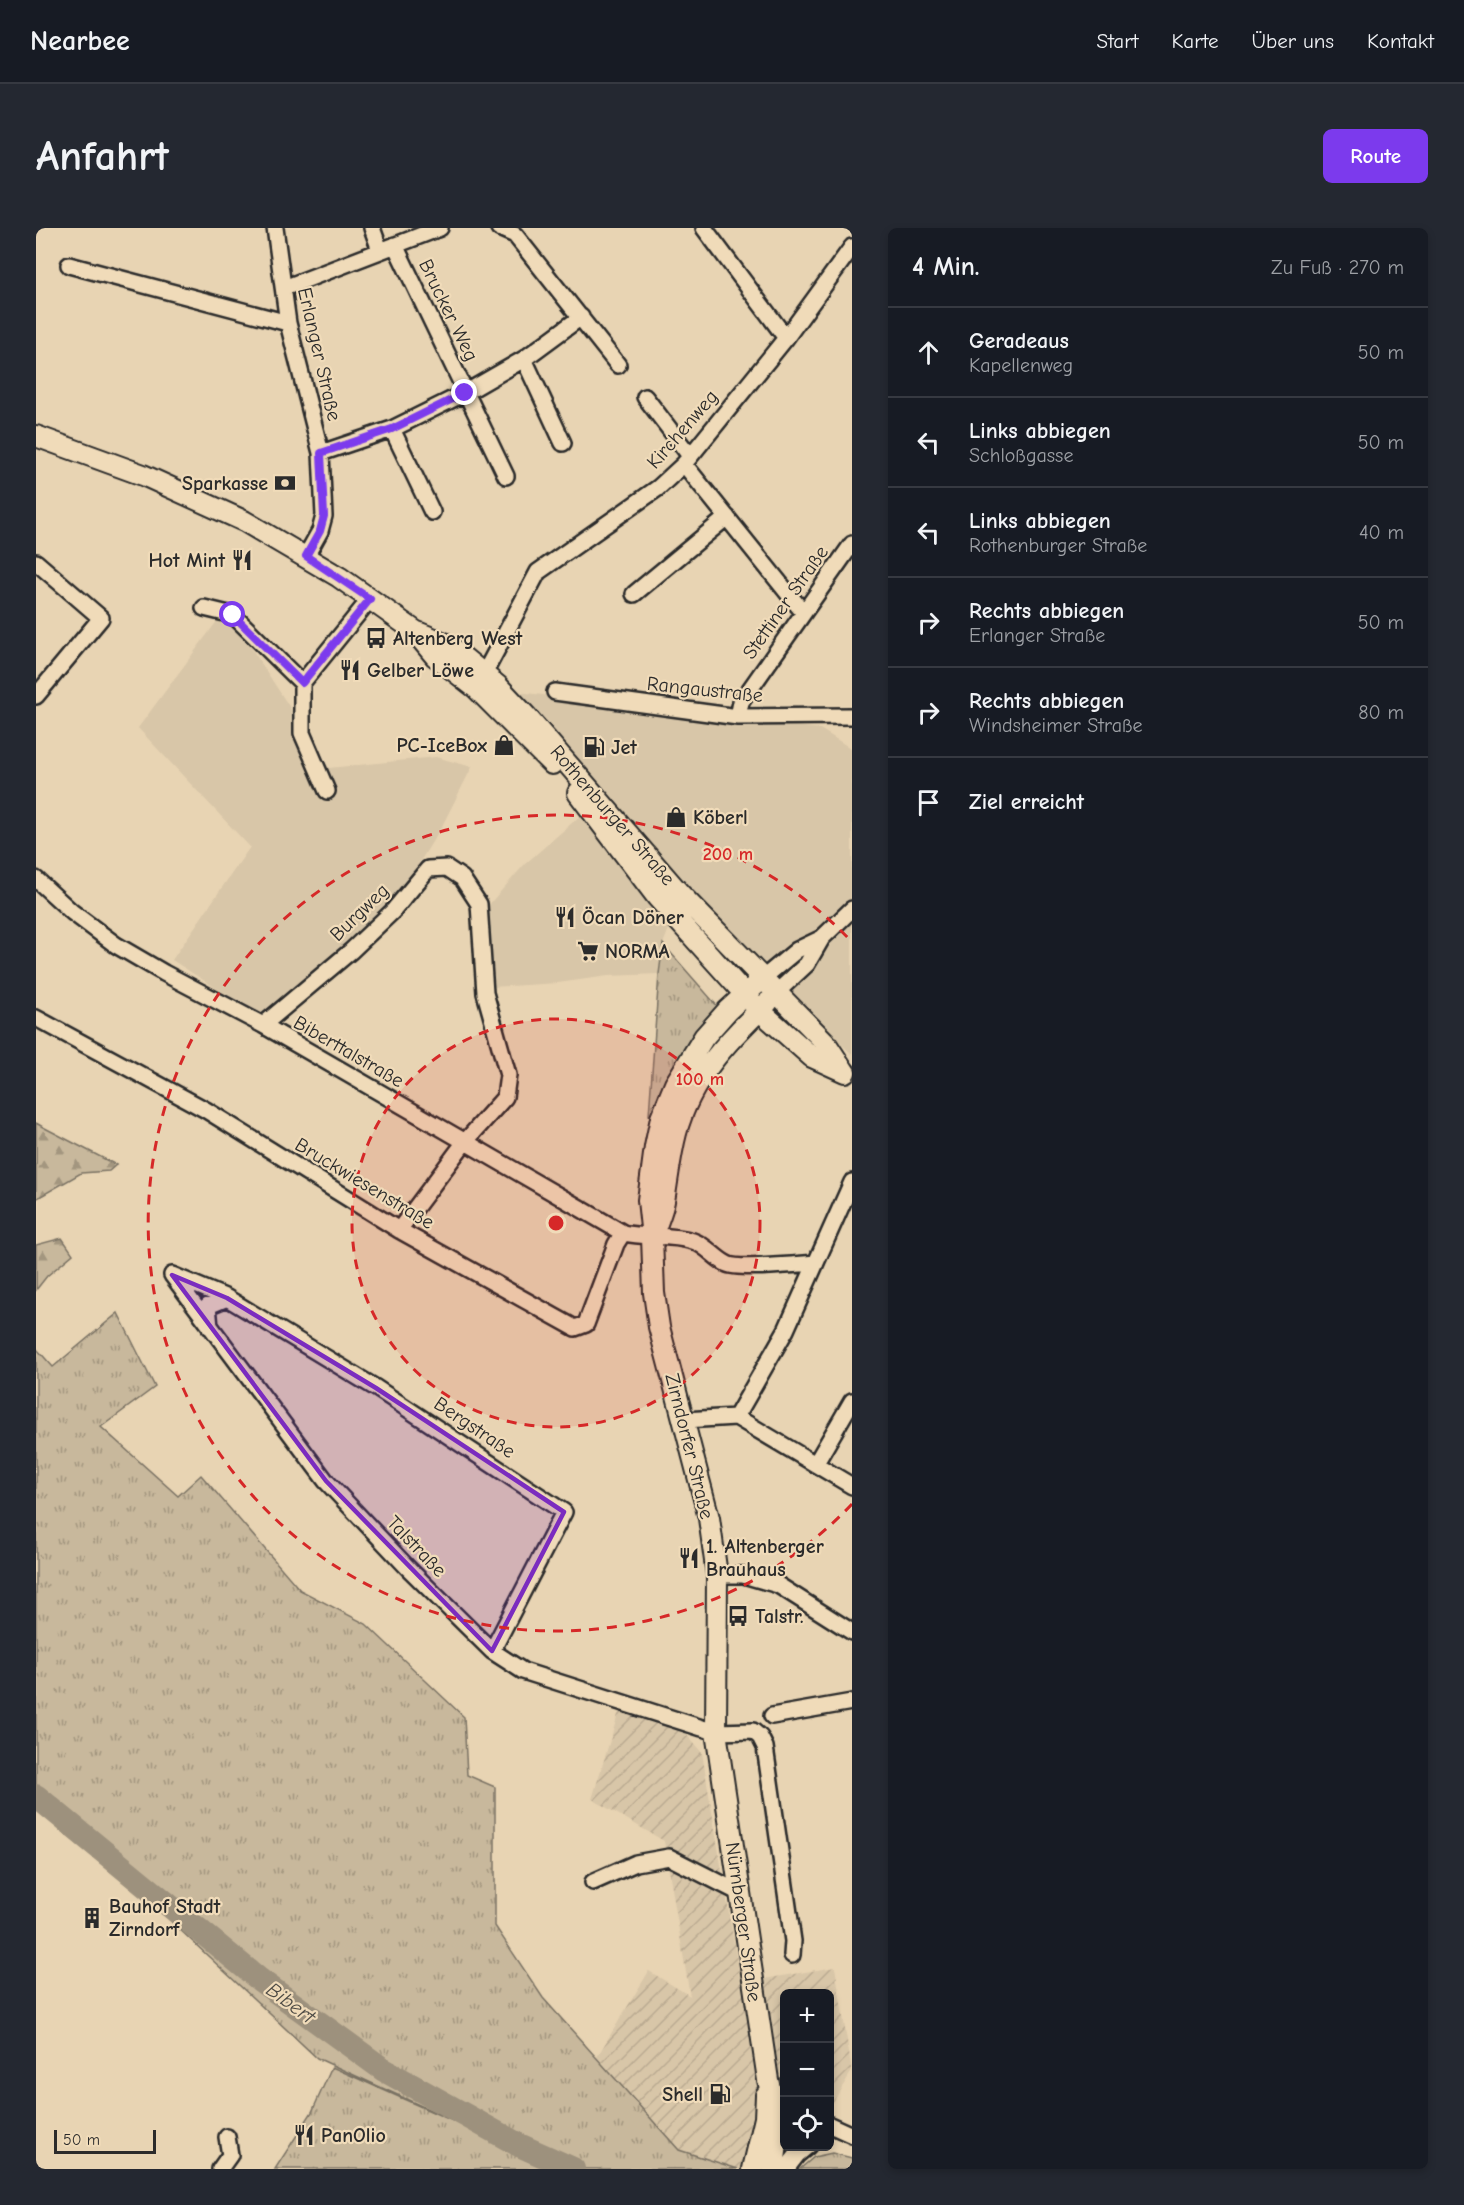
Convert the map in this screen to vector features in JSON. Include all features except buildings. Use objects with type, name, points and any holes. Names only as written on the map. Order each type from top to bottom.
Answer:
[{"type":"main road","name":"Rothenburger Straße","points":[[36,436],[142,475],[244,521],[306,556],[415,630],[447,644],[484,674],[527,717],[681,894],[825,1042],[848,1074]]},
{"type":"main road","name":"Rothenburger Straße","points":[[415,630],[435,656],[476,688],[564,776],[657,897],[759,1010],[812,1057],[848,1074]]},
{"type":"main road","name":"Zirndorfer Straße","points":[[720,1764],[717,1732],[717,1575],[709,1518],[659,1327],[651,1257],[652,1237],[648,1200],[653,1156],[661,1118],[675,1084],[690,1058],[723,1015],[745,994],[769,986]]},
{"type":"main road","name":"Zirndorfer Straße","points":[[652,1237],[663,1203],[671,1155],[684,1109],[710,1064],[738,1029],[759,1010],[769,986]]},
{"type":"main road","name":"Nürnberger Straße","points":[[720,1764],[768,2080],[778,2119],[778,2149],[773,2169]]},
{"type":"main road","name":"Nürnberger Straße","points":[[753,2169],[778,2119]]},
{"type":"street","name":"Erlanger Straße","points":[[275,228],[288,322],[321,453],[324,516],[320,531],[306,556]]},
{"type":"street","name":"Brucker Weg","points":[[372,228],[388,248],[506,476]]},
{"type":"street","points":[[284,288],[440,228]]},
{"type":"street","points":[[499,228],[515,235],[618,364]]},
{"type":"street","points":[[704,228],[786,338]]},
{"type":"street","name":"Kirchenweg","points":[[484,674],[538,572],[658,488],[687,460],[786,338],[852,247]]},
{"type":"street","points":[[69,265],[288,322]]},
{"type":"street","points":[[321,453],[392,429],[465,393],[524,359],[581,318]]},
{"type":"street","points":[[524,359],[563,443]]},
{"type":"street","points":[[645,397],[727,517],[803,612]]},
{"type":"street","points":[[392,429],[432,512]]},
{"type":"street","points":[[634,594],[727,517]]},
{"type":"street","name":"Stettiner Straße","points":[[738,717],[741,702],[852,544]]},
{"type":"street","points":[[36,562],[101,618],[36,696]]},
{"type":"street","points":[[327,791],[302,733],[302,683],[370,599]]},
{"type":"street","points":[[204,608],[233,615],[302,683]]},
{"type":"street","name":"Rangaustraße","points":[[555,692],[738,717],[852,716]]},
{"type":"street","name":"Burgweg","points":[[263,1025],[351,951],[393,911],[428,869],[447,868],[462,878],[479,904],[485,993],[508,1075],[505,1097],[464,1143]]},
{"type":"street","name":"Biberttalstraße","points":[[36,879],[72,912],[116,945],[165,974],[263,1025],[623,1233],[696,1241],[729,1266],[816,1263]]},
{"type":"street","points":[[769,986],[807,964],[822,938],[852,909]]},
{"type":"street","name":"Bruckwiesenstraße","points":[[36,1018],[206,1110],[399,1230],[575,1328],[586,1324],[616,1244],[623,1233]]},
{"type":"street","points":[[399,1230],[464,1143]]},
{"type":"street","points":[[736,1417],[786,1330],[852,1182]]},
{"type":"street","name":"Bergstraße","points":[[172,1275],[227,1298],[395,1399],[564,1512],[492,1651]]},
{"type":"street","name":"Talstraße","points":[[172,1275],[326,1481],[409,1569],[492,1651],[522,1671],[717,1732]]},
{"type":"street","points":[[210,1328],[208,1306],[227,1298]]},
{"type":"street","points":[[816,1463],[852,1401]]},
{"type":"street","points":[[684,1420],[736,1417],[852,1486]]},
{"type":"street","points":[[717,1575],[743,1575],[778,1585],[852,1632]]},
{"type":"street","points":[[772,1716],[852,1702]]},
{"type":"street","points":[[717,1732],[753,1731],[760,1737],[765,1747],[793,1941],[792,1955]]},
{"type":"street","points":[[592,1882],[636,1863],[669,1857],[740,1893]]},
{"type":"street","points":[[220,2169],[230,2156],[227,2137]]},
{"type":"street","points":[[786,2169],[802,2151]]},
{"type":"highlighted area","points":[[172,1275],[227,1298],[376,1388],[564,1512],[492,1651],[326,1481]]},
{"type":"shaded area","points":[[226,609],[329,768],[436,757],[472,767],[442,826],[398,897],[311,981],[264,1019],[172,960],[250,847],[138,728]]},
{"type":"shaded area","points":[[510,691],[820,729],[852,749],[852,1054],[756,967],[684,890],[663,944],[659,974],[608,976],[558,983],[491,987],[485,909],[525,864],[596,802]]},
{"type":"shaded area","points":[[620,1708],[683,1730],[702,1753],[741,1983],[835,1967],[852,2071],[834,2100],[834,1989],[780,1989],[780,2101],[757,2098],[758,2126],[745,2169],[738,2169],[679,2150],[597,2057],[649,1971],[690,1996],[664,1841],[592,1799]]},
{"type":"green space","points":[[663,944],[719,1008],[656,1115],[649,1115],[659,974]]},
{"type":"green space","points":[[36,1123],[116,1165],[109,1171],[81,1173],[36,1199]]},
{"type":"green space","points":[[62,1238],[73,1254],[47,1276],[36,1290],[36,1245]]},
{"type":"green space","points":[[118,1313],[155,1387],[101,1427],[178,1496],[201,1475],[300,1590],[366,1624],[464,1717],[467,1775],[495,1787],[495,1926],[543,1998],[679,2150],[738,2169],[275,2169],[312,2112],[332,2067],[493,2139],[317,2058],[36,1795],[36,1348],[53,1367]]},
{"type":"green space","points":[[832,2153],[852,2158],[852,2169],[800,2169],[814,2157]]},
{"type":"waterway","name":"Bibert","points":[[36,1796],[260,1980],[384,2070],[519,2145],[573,2169]]},
{"type":"place","name":"Sparkasse","points":[[285,483]]},
{"type":"place","name":"Hot Mint","points":[[242,560]]},
{"type":"place","name":"Altenberg West","points":[[376,638]]},
{"type":"place","name":"Gelber Löwe","points":[[350,670]]},
{"type":"place","name":"PC-IceBox","points":[[504,745]]},
{"type":"place","name":"Jet","points":[[594,747]]},
{"type":"place","name":"Köberl","points":[[676,817]]},
{"type":"place","name":"Öcan Döner","points":[[565,917]]},
{"type":"place","name":"NORMA","points":[[588,951]]},
{"type":"place","name":"1. Altenberger Brauhaus","points":[[689,1558]]},
{"type":"place","name":"Talstr.","points":[[738,1616]]},
{"type":"place","name":"Bauhof Stadt Zirndorf","points":[[92,1918]]},
{"type":"place","name":"Shell","points":[[720,2094]]},
{"type":"place","name":"PanOlio","points":[[304,2135]]},
{"type":"route","points":[[233,615],[302,683],[363,611],[370,599],[306,556],[320,531],[324,516],[321,453],[392,429],[465,393]]}]
